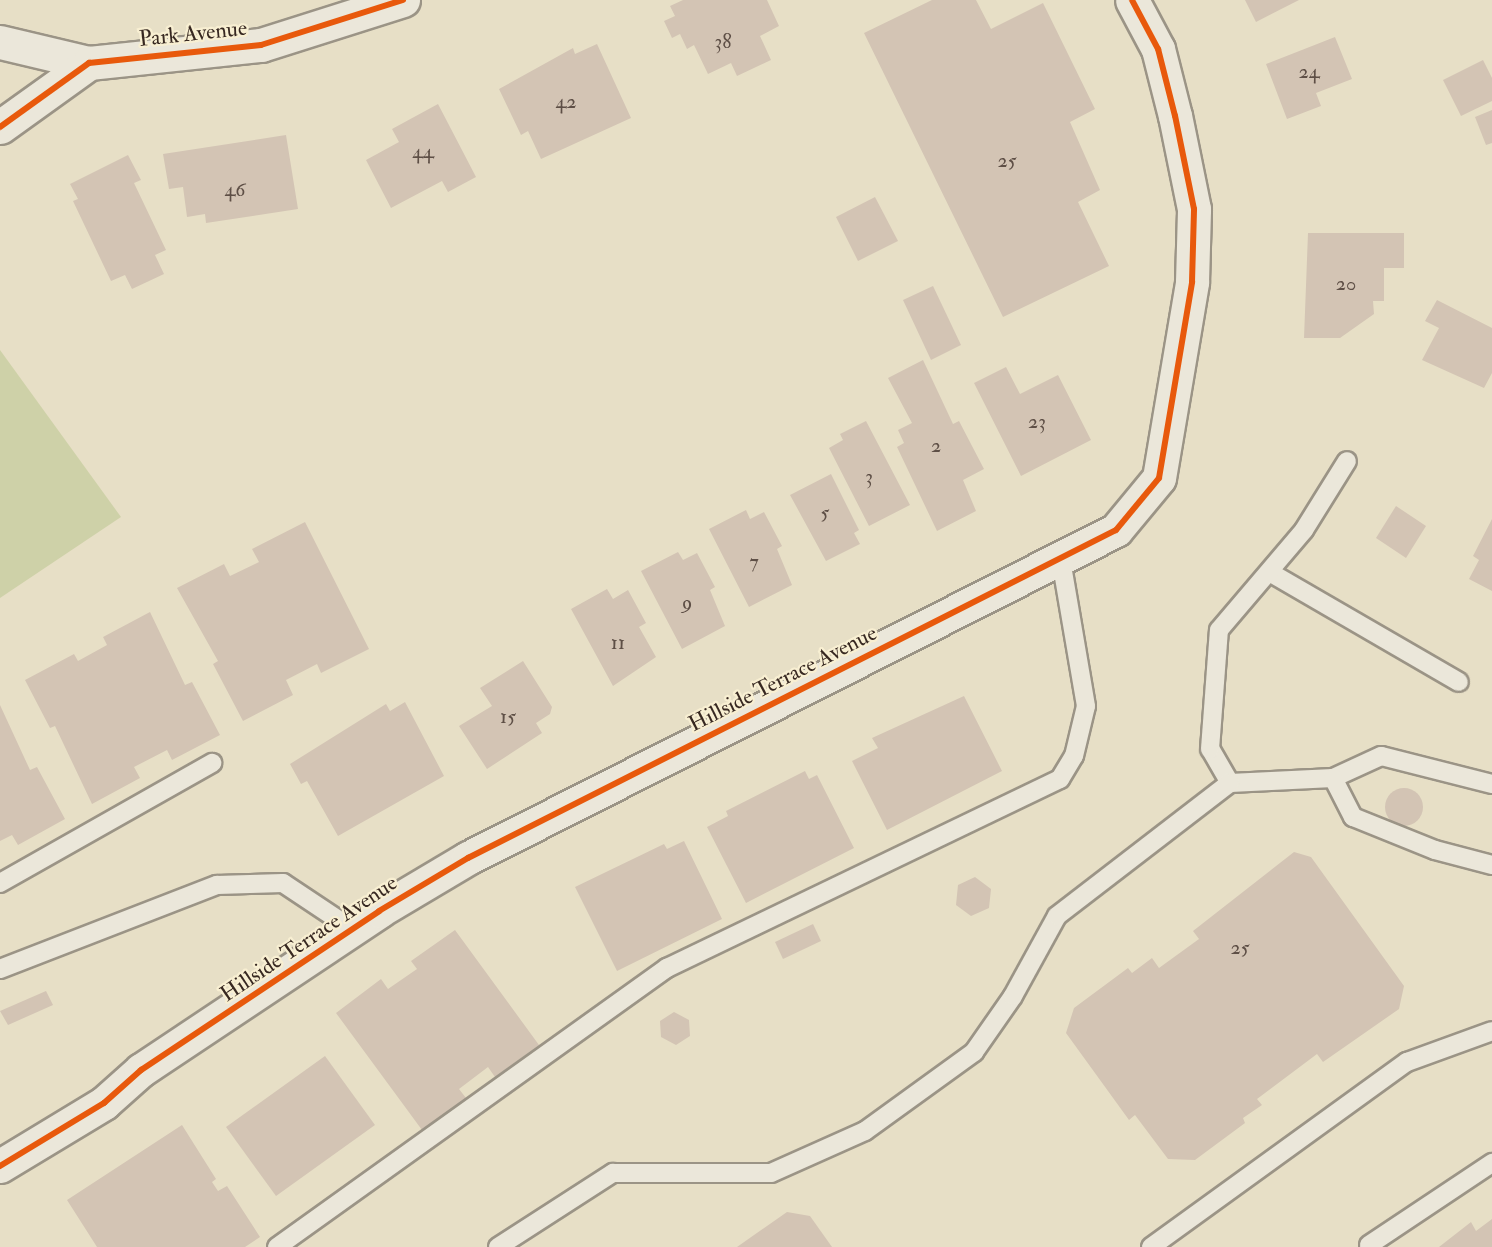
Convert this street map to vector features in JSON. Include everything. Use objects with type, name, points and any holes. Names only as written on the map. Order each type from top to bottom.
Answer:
[{"type":"street","name":"Park Avenue","points":[[0,127],[89,63],[261,45],[404,0]]},
{"type":"street","name":"Hillside Terrace Avenue","points":[[0,1166],[104,1103],[141,1070],[352,929],[468,858],[1116,530],[1158,478],[1186,333],[1194,209],[1158,49],[1132,0]]},
{"type":"street","points":[[0,42],[89,63]]},
{"type":"lane","points":[[1230,783],[1210,749],[1218,630],[1271,573],[1347,461]]},
{"type":"lane","points":[[277,1247],[667,968],[1060,779],[1074,756],[1086,706],[1061,559]]},
{"type":"lane","points":[[1271,573],[1460,682]]},
{"type":"lane","points":[[498,1247],[613,1173],[771,1173],[865,1131],[974,1052],[1013,996],[1057,916],[1230,783],[1333,778],[1381,756],[1492,784]]},
{"type":"lane","points":[[0,883],[212,763]]},
{"type":"lane","points":[[1333,778],[1353,817],[1435,850],[1492,865]]},
{"type":"lane","points":[[1,966],[218,885],[283,883],[352,929]]},
{"type":"lane","points":[[1151,1247],[1407,1062],[1492,1031]]},
{"type":"lane","points":[[1369,1245],[1492,1163]]},
{"type":"green space","points":[[0,350],[121,517],[0,598]]},
{"type":"building","points":[[683,0],[767,0],[779,26],[760,36],[771,60],[737,76],[731,63],[708,74],[694,45],[687,49],[680,34],[672,38],[664,21],[675,16],[670,6]]},
{"type":"building","points":[[932,0],[976,0],[991,29],[1043,3],[1095,109],[1070,122],[1100,190],[1078,202],[1109,266],[1003,317],[864,33]]},
{"type":"building","points":[[1245,0],[1299,0],[1256,22]]},
{"type":"building","points":[[1335,37],[1352,79],[1316,93],[1321,106],[1287,119],[1266,64]]},
{"type":"building","points":[[597,44],[631,118],[541,159],[528,131],[521,135],[499,89],[573,48],[575,54]]},
{"type":"building","points":[[1483,60],[1492,78],[1492,101],[1461,116],[1443,80]]},
{"type":"building","points":[[438,104],[476,177],[448,192],[442,181],[391,208],[366,160],[399,142],[392,129]]},
{"type":"building","points":[[1492,110],[1492,143],[1486,145],[1475,117]]},
{"type":"building","points":[[286,135],[298,209],[206,223],[205,214],[187,217],[183,187],[169,189],[163,154]]},
{"type":"building","points":[[128,155],[141,180],[134,183],[166,250],[155,255],[164,274],[132,289],[125,275],[111,281],[73,201],[78,199],[70,184]]},
{"type":"building","points":[[875,197],[898,241],[858,261],[836,217]]},
{"type":"building","points":[[1308,233],[1404,233],[1404,268],[1384,268],[1384,301],[1373,301],[1374,314],[1340,338],[1304,338]]},
{"type":"building","points":[[933,286],[961,345],[931,360],[903,300]]},
{"type":"building","points":[[1437,300],[1492,328],[1492,373],[1484,388],[1422,360],[1439,328],[1425,321]]},
{"type":"building","points":[[923,360],[953,424],[959,421],[984,469],[963,480],[976,511],[937,531],[897,447],[904,443],[898,430],[912,423],[888,378]]},
{"type":"building","points":[[1006,367],[1020,394],[1058,375],[1091,440],[1021,476],[974,383]]},
{"type":"building","points":[[866,421],[910,505],[869,526],[829,448],[843,440],[840,434]]},
{"type":"building","points":[[831,474],[859,530],[854,533],[860,544],[826,561],[790,495]]},
{"type":"building","points":[[1396,506],[1426,526],[1406,558],[1376,538]]},
{"type":"building","points":[[746,510],[750,519],[764,512],[782,546],[777,549],[792,585],[749,607],[709,529]]},
{"type":"building","points":[[1492,519],[1492,591],[1469,579],[1479,560],[1473,556]]},
{"type":"building","points":[[305,522],[369,649],[321,673],[317,664],[286,680],[293,695],[243,721],[213,664],[218,661],[177,588],[224,564],[230,576],[259,562],[252,549]]},
{"type":"building","points":[[678,552],[683,560],[697,553],[715,587],[710,590],[725,626],[682,649],[641,571]]},
{"type":"building","points":[[607,589],[613,599],[628,590],[646,623],[639,627],[656,657],[613,686],[571,609]]},
{"type":"building","points":[[150,612],[185,685],[192,682],[220,735],[172,760],[167,750],[134,767],[140,778],[92,804],[55,726],[50,728],[25,680],[74,654],[78,661],[107,645],[103,637]]},
{"type":"building","points":[[523,661],[552,707],[550,714],[536,723],[542,733],[487,769],[459,726],[492,706],[480,688]]},
{"type":"building","points":[[964,696],[1002,771],[887,830],[852,761],[878,748],[872,738]]},
{"type":"building","points":[[405,702],[444,776],[338,836],[307,781],[301,784],[290,764],[386,704],[390,711]]},
{"type":"building","points":[[0,705],[30,770],[37,767],[65,819],[18,845],[12,835],[0,841]]},
{"type":"building","points":[[805,771],[809,779],[817,775],[854,848],[746,903],[707,827],[728,816],[726,811]]},
{"type":"building","points":[[1404,788],[1411,789],[1417,794],[1422,800],[1422,814],[1417,820],[1411,825],[1404,826],[1397,825],[1391,820],[1386,814],[1385,807],[1386,800],[1391,794],[1397,789]]},
{"type":"building","points":[[684,841],[722,919],[617,971],[575,887],[664,844],[667,849]]},
{"type":"building","points":[[1294,852],[1311,857],[1404,986],[1399,1009],[1323,1062],[1317,1054],[1257,1099],[1262,1105],[1243,1118],[1245,1123],[1195,1160],[1168,1159],[1135,1115],[1129,1120],[1066,1033],[1074,1008],[1128,968],[1132,973],[1152,958],[1159,968],[1199,939],[1193,931]]},
{"type":"building","points":[[975,877],[991,889],[989,908],[971,916],[956,905],[958,885]]},
{"type":"building","points":[[813,924],[821,941],[783,959],[775,942]]},
{"type":"building","points":[[455,930],[539,1045],[495,1077],[488,1067],[459,1089],[466,1098],[422,1130],[336,1013],[381,979],[388,989],[417,969],[411,961]]},
{"type":"building","points":[[46,991],[53,1005],[8,1025],[0,1011]]},
{"type":"building","points":[[674,1012],[689,1020],[690,1036],[676,1045],[661,1037],[660,1021]]},
{"type":"building","points":[[325,1056],[375,1125],[276,1196],[226,1127]]},
{"type":"building","points":[[182,1125],[216,1179],[212,1182],[218,1191],[227,1186],[260,1237],[245,1247],[97,1247],[67,1200]]},
{"type":"building","points":[[787,1212],[810,1216],[832,1247],[737,1247]]},
{"type":"building","points":[[1492,1219],[1492,1247],[1439,1247],[1471,1222],[1476,1231]]},
{"type":"cycle path","points":[[0,127],[89,63],[261,45],[403,0]]},
{"type":"cycle path","points":[[0,1166],[104,1103],[141,1070],[379,911],[468,858],[1116,530],[1159,478],[1192,282],[1194,209],[1175,116],[1158,49],[1132,0]]}]
